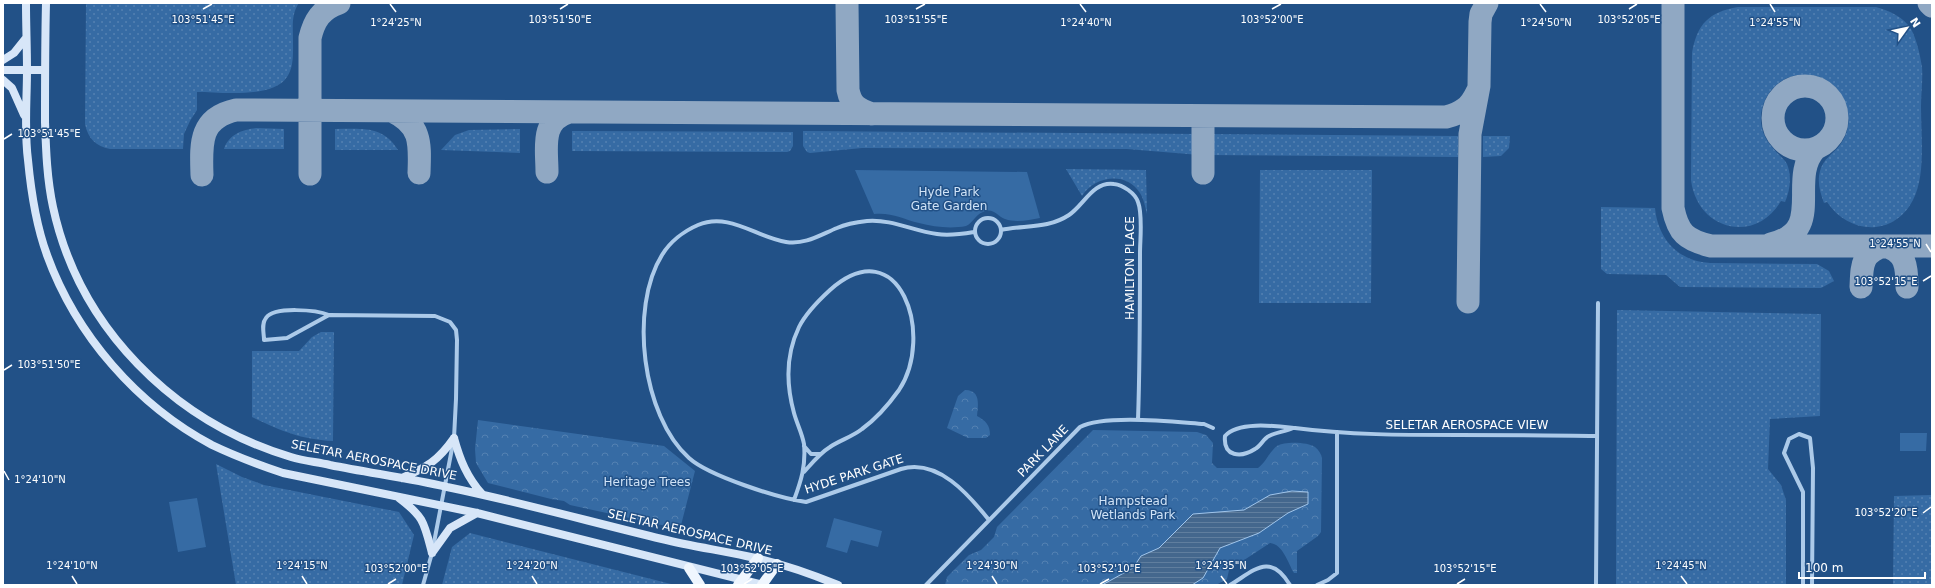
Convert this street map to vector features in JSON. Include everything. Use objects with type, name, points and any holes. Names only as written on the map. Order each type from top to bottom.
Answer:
[{"type":"main road","points":[[740,582],[758,558]]},
{"type":"main road","points":[[762,585],[777,564]]},
{"type":"main road","points":[[689,568],[700,585]]},
{"type":"street","points":[[26,3],[27,70],[25,117],[27,159],[34,204],[47,255],[60,286],[92,339],[111,365],[151,404],[178,424],[212,445],[256,464],[283,473],[477,514],[740,582],[762,585]]},
{"type":"street","name":"SELETAR AEROSPACE DRIVE","points":[[46,3],[44,70],[46,171],[60,233],[72,266],[91,305],[110,333],[131,359],[161,387],[191,410],[224,430],[254,444],[294,458],[445,486],[663,539],[758,558],[838,585]]},
{"type":"street","points":[[3,60],[14,53],[26,38]]},
{"type":"street","points":[[3,70],[44,70]]},
{"type":"street","points":[[3,80],[12,88],[25,117]]},
{"type":"street","name":"HAMILTON PLACE","points":[[1001,230],[1045,225],[1059,221],[1072,213],[1090,193],[1102,186],[1115,184],[1124,187],[1135,198],[1139,210],[1140,225],[1140,373],[1138,420]]},
{"type":"street","points":[[987,217],[991,217],[998,222],[1001,230],[999,238],[992,244],[979,241],[974,232],[974,228],[979,220],[987,217]]},
{"type":"street","name":"HYDE PARK GATE","points":[[974,232],[937,234],[889,222],[866,221],[838,228],[814,239],[787,242],[770,238],[738,224],[727,222],[699,224],[683,233],[670,244],[661,255],[652,277],[645,303],[646,366],[651,392],[664,426],[674,442],[689,458],[702,468],[712,473],[794,500],[806,502],[901,468],[909,466],[917,467],[930,470],[960,487],[989,520]]},
{"type":"street","points":[[794,500],[804,472],[804,445],[802,430],[791,402],[788,376],[792,346],[799,326],[811,309],[839,282],[854,273],[868,272],[881,274],[890,279],[901,289],[912,316],[913,346],[907,373],[899,390],[871,422],[860,431],[820,454],[804,472]]},
{"type":"street","points":[[1596,585],[1598,304]]},
{"type":"street","points":[[329,315],[287,338],[264,340],[264,320],[267,316],[276,311],[319,311],[329,315],[435,316],[450,322],[456,330],[454,438],[442,506],[432,553],[423,585]]},
{"type":"street","name":"PARK LANE","points":[[926,585],[1077,430],[1092,422],[1138,420],[1204,424],[1213,428]]},
{"type":"street","name":"SELETAR AEROSPACE VIEW","points":[[1293,428],[1270,435],[1256,449],[1248,452],[1234,454],[1228,451],[1225,447],[1225,436],[1230,431],[1239,428],[1283,426],[1337,432],[1436,435],[1597,436]]},
{"type":"street","points":[[1317,585],[1328,580],[1336,573],[1337,432]]},
{"type":"street","points":[[1803,585],[1803,492],[1784,453],[1789,439],[1799,434],[1810,438],[1813,468],[1812,585]]},
{"type":"street","points":[[402,478],[433,462],[443,454],[454,438]]},
{"type":"street","points":[[454,438],[461,463],[466,473],[482,494]]},
{"type":"street","points":[[804,445],[811,454],[820,454]]},
{"type":"street","points":[[396,496],[419,515],[426,529],[432,553]]},
{"type":"street","points":[[432,553],[450,528],[458,522],[477,514]]},
{"type":"street","points":[[1804,534],[1812,534]]},
{"type":"street","points":[[1230,585],[1258,568],[1269,566],[1278,569],[1290,585]]},
{"type":"green space","points":[[86,3],[299,3],[296,7],[294,16],[293,55],[291,69],[287,77],[280,84],[270,89],[245,93],[197,92],[197,110],[184,134],[183,149],[105,148],[93,141],[88,134],[85,124]]},
{"type":"green space","points":[[1738,7],[1876,7],[1886,10],[1908,24],[1917,43],[1922,67],[1922,154],[1920,179],[1913,200],[1905,212],[1895,221],[1883,226],[1859,226],[1847,221],[1836,213],[1827,202],[1824,203],[1819,187],[1821,167],[1840,145],[1844,138],[1847,130],[1848,114],[1843,98],[1833,85],[1824,79],[1809,75],[1793,76],[1777,84],[1766,98],[1761,111],[1761,124],[1765,137],[1786,162],[1789,169],[1790,183],[1785,202],[1781,201],[1770,215],[1757,223],[1743,227],[1728,226],[1715,220],[1704,211],[1696,197],[1691,180],[1692,53],[1697,34],[1706,21],[1719,12]]},
{"type":"green space","points":[[256,128],[284,129],[284,149],[224,149],[226,144],[233,136],[246,130]]},
{"type":"green space","points":[[335,129],[362,129],[378,132],[392,142],[398,150],[335,150]]},
{"type":"green space","points":[[520,129],[520,153],[441,150],[455,135],[469,130]]},
{"type":"green space","points":[[572,131],[793,132],[793,146],[790,151],[787,152],[572,151]]},
{"type":"green space","points":[[803,131],[1199,134],[1200,155],[1127,149],[862,148],[810,153],[807,152],[803,146]]},
{"type":"green space","points":[[1207,134],[1458,136],[1458,157],[1207,155]]},
{"type":"green space","points":[[1483,136],[1510,136],[1509,148],[1501,156],[1483,157]]},
{"type":"green space","points":[[1066,169],[1146,170],[1147,214],[1140,193],[1127,181],[1119,179],[1102,180],[1088,189],[1082,196]]},
{"type":"green space","name":"Hyde Park Gate Garden","points":[[855,170],[1027,172],[1040,218],[1014,221],[1002,218],[992,211],[986,211],[980,213],[966,226],[948,227],[925,224],[891,215],[874,214]]},
{"type":"green space","points":[[1260,170],[1372,170],[1371,303],[1259,303]]},
{"type":"green space","points":[[1601,207],[1655,208],[1660,229],[1665,238],[1679,253],[1688,258],[1710,263],[1817,264],[1829,271],[1834,281],[1821,288],[1680,287],[1666,275],[1607,274],[1601,269]]},
{"type":"green space","points":[[1617,310],[1821,314],[1820,416],[1770,419],[1768,469],[1781,485],[1786,500],[1786,585],[1616,585]]},
{"type":"green space","points":[[321,332],[334,332],[333,441],[291,434],[252,417],[252,351],[299,351],[312,337]]},
{"type":"green space","points":[[965,390],[976,395],[978,403],[977,416],[985,422],[989,429],[990,435],[986,438],[968,438],[947,428],[958,396]]},
{"type":"green space","name":"Heritage Trees","points":[[478,420],[664,446],[695,471],[680,529],[570,505],[564,501],[488,483],[476,463],[475,449]]},
{"type":"green space","name":"Hampstead Wetlands Park","points":[[1093,430],[1197,432],[1206,435],[1213,443],[1212,463],[1217,468],[1258,468],[1275,448],[1281,444],[1296,443],[1312,445],[1318,449],[1322,458],[1321,532],[1318,536],[1297,551],[1297,573],[1294,573],[1282,550],[1275,544],[1270,543],[1229,570],[1227,579],[1216,585],[945,585],[947,577],[969,555],[981,550],[994,537],[997,527]]},
{"type":"green space","points":[[1900,433],[1927,433],[1926,451],[1900,451]]},
{"type":"green space","points":[[216,464],[242,477],[264,485],[399,512],[414,535],[402,585],[236,585]]},
{"type":"green space","points":[[1932,495],[1932,585],[1893,585],[1894,496]]},
{"type":"green space","points":[[197,498],[206,547],[178,552],[169,502]]},
{"type":"green space","points":[[834,518],[882,531],[878,547],[851,540],[847,553],[826,547]]},
{"type":"green space","points":[[470,533],[675,585],[442,585],[452,547]]},
{"type":"shaded area","points":[[1292,491],[1308,492],[1308,504],[1288,513],[1259,533],[1220,548],[1203,578],[1192,585],[1102,585],[1133,568],[1141,556],[1159,548],[1193,514],[1244,510],[1270,495]]},
{"type":"taxiway","points":[[310,174],[310,38],[319,16],[327,9],[339,3]]},
{"type":"taxiway","points":[[847,3],[848,90],[853,103],[862,110],[872,114]]},
{"type":"taxiway","points":[[1468,302],[1470,134],[1479,86],[1481,14],[1487,3]]},
{"type":"taxiway","points":[[1673,3],[1673,208],[1675,217],[1684,234],[1695,241],[1711,246],[1932,246]]},
{"type":"taxiway","points":[[1929,3],[1932,6]]},
{"type":"taxiway","points":[[1799,86],[1811,86],[1828,95],[1835,106],[1837,118],[1835,130],[1828,141],[1811,150],[1799,150],[1787,145],[1778,136],[1773,124],[1773,112],[1778,100],[1787,91],[1799,86]]},
{"type":"taxiway","points":[[202,175],[203,143],[209,126],[215,119],[236,110],[1446,117],[1457,114],[1465,109],[1477,92]]},
{"type":"taxiway","points":[[392,111],[402,116],[414,129],[419,144],[419,173]]},
{"type":"taxiway","points":[[547,172],[546,145],[549,129],[553,122],[560,116],[569,112]]},
{"type":"taxiway","points":[[1203,116],[1203,173]]},
{"type":"taxiway","points":[[1771,244],[1788,237],[1798,228],[1804,203],[1804,175],[1807,161],[1815,149]]},
{"type":"taxiway","points":[[1861,287],[1864,261],[1871,252],[1884,246],[1897,252],[1904,261],[1906,267],[1907,287]]}]
